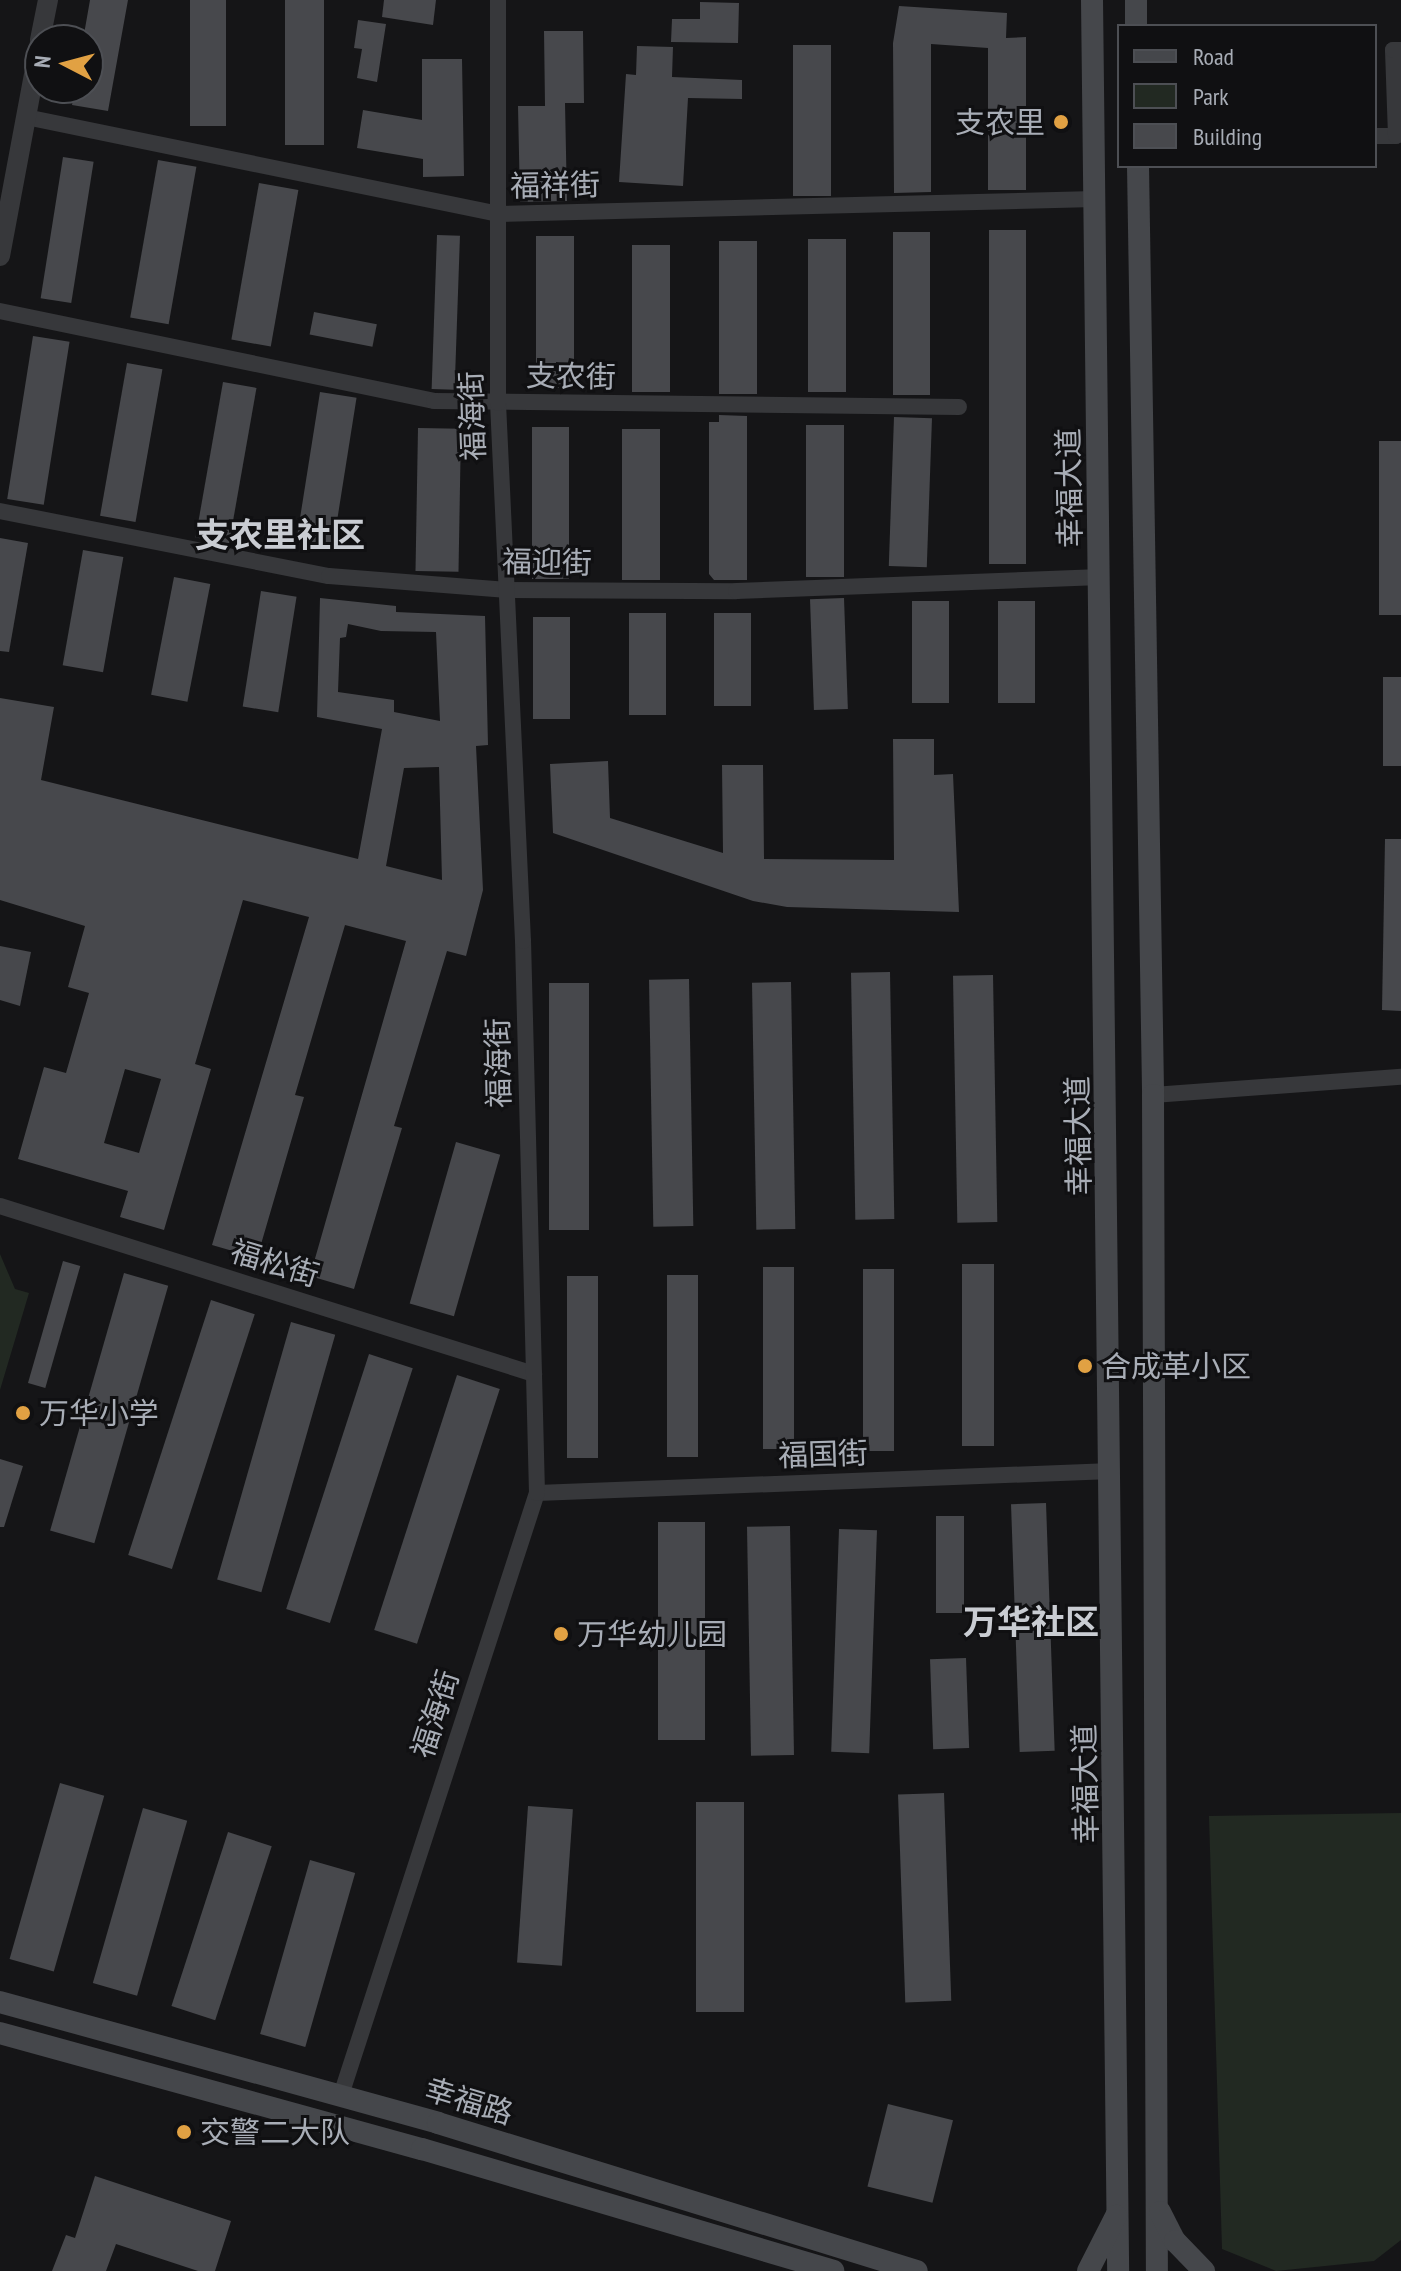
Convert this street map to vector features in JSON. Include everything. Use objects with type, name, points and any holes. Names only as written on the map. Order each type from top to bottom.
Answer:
[{"type":"main road","name":"幸福大道","points":[[1092,0],[1112,1471],[1118,2271]]},
{"type":"main road","points":[[1136,0],[1136,24]]},
{"type":"main road","points":[[1138,168],[1153,1095],[1157,2271]]},
{"type":"main road","name":"幸福路","points":[[0,2002],[341,2095],[917,2271]]},
{"type":"main road","name":"幸福路","points":[[0,2033],[422,2149],[833,2271]]},
{"type":"main road","points":[[1157,2205],[1175,2241],[1204,2271]]},
{"type":"main road","points":[[1088,2271],[1119,2207]]},
{"type":"street","points":[[43,24],[48,0]]},
{"type":"street","name":"福海街","points":[[341,2095],[537,1493],[523,941],[498,403],[498,0]]},
{"type":"street","points":[[1377,136],[1396,136],[1393,50],[1401,50]]},
{"type":"street","points":[[0,256],[28,104]]},
{"type":"street","name":"福祥街","points":[[26,117],[498,214],[1095,199]]},
{"type":"street","name":"支农街","points":[[0,311],[384,395],[498,403],[959,407]]},
{"type":"street","name":"福迎街","points":[[0,511],[329,576],[507,590],[736,591],[1101,577]]},
{"type":"street","points":[[1153,1095],[1401,1077]]},
{"type":"street","name":"福松街","points":[[0,1206],[534,1374]]},
{"type":"street","name":"福国街","points":[[537,1493],[1112,1471]]},
{"type":"green space","points":[[0,1254],[15,1289],[29,1293],[0,1390]]},
{"type":"green space","points":[[1401,1813],[1401,2240],[1374,2261],[1276,2271],[1222,2249],[1209,1816]]},
{"type":"building","points":[[90,0],[128,0],[108,111],[72,105],[104,104],[104,24],[86,24]]},
{"type":"building","points":[[190,0],[226,0],[226,126],[190,126]]},
{"type":"building","points":[[285,0],[324,0],[324,145],[285,145]]},
{"type":"building","points":[[384,0],[436,0],[433,25],[382,17]]},
{"type":"building","points":[[700,2],[739,3],[738,43],[671,42],[672,19],[700,19]]},
{"type":"building","points":[[899,6],[1007,13],[1006,38],[1026,37],[1026,190],[988,190],[988,48],[931,44],[931,192],[894,193],[893,43]]},
{"type":"building","points":[[358,20],[386,24],[377,82],[357,78],[362,49],[354,48]]},
{"type":"building","points":[[544,31],[583,31],[584,103],[565,103],[567,201],[520,202],[518,106],[545,106]]},
{"type":"building","points":[[793,45],[831,45],[831,196],[793,196]]},
{"type":"building","points":[[637,46],[673,47],[672,77],[742,80],[742,99],[688,98],[683,186],[619,182],[626,74],[636,75]]},
{"type":"building","points":[[422,59],[462,59],[464,176],[423,177],[423,159],[357,148],[363,110],[422,120]]},
{"type":"building","points":[[63,157],[94,162],[71,303],[41,298]]},
{"type":"building","points":[[158,160],[196,167],[169,324],[130,318]]},
{"type":"building","points":[[259,183],[298,190],[271,347],[231,340]]},
{"type":"building","points":[[989,230],[1026,230],[1026,564],[989,564]]},
{"type":"building","points":[[893,232],[930,232],[930,395],[893,395]]},
{"type":"building","points":[[437,235],[460,236],[455,390],[432,389]]},
{"type":"building","points":[[536,236],[574,236],[574,388],[536,388]]},
{"type":"building","points":[[808,239],[846,239],[846,392],[808,392]]},
{"type":"building","points":[[719,241],[757,241],[757,394],[719,394]]},
{"type":"building","points":[[632,245],[670,245],[670,392],[632,392]]},
{"type":"building","points":[[314,312],[377,324],[372,347],[310,335]]},
{"type":"building","points":[[33,336],[70,342],[44,505],[7,499]]},
{"type":"building","points":[[127,363],[162,369],[136,522],[100,516]]},
{"type":"building","points":[[223,382],[256,388],[229,544],[196,538]]},
{"type":"building","points":[[320,392],[357,398],[333,549],[296,543]]},
{"type":"building","points":[[719,415],[747,416],[747,580],[714,580],[709,574],[709,422],[719,422]]},
{"type":"building","points":[[894,417],[932,418],[927,567],[889,566]]},
{"type":"building","points":[[806,425],[844,425],[844,577],[806,577]]},
{"type":"building","points":[[532,427],[569,427],[569,579],[532,579]]},
{"type":"building","points":[[418,428],[461,429],[458,572],[416,571]]},
{"type":"building","points":[[622,429],[660,429],[660,580],[622,580]]},
{"type":"building","points":[[1379,441],[1401,441],[1401,615],[1379,615]]},
{"type":"building","points":[[0,538],[28,543],[9,652],[0,651]]},
{"type":"building","points":[[83,550],[123,557],[103,672],[63,665]]},
{"type":"building","points":[[174,577],[210,584],[187,702],[151,695]]},
{"type":"building","points":[[261,591],[297,597],[278,712],[243,707]]},
{"type":"building","points":[[320,598],[396,606],[396,612],[485,616],[488,745],[476,746],[483,890],[466,956],[447,951],[394,1126],[402,1128],[354,1289],[310,1276],[406,941],[345,925],[295,1095],[304,1097],[257,1258],[212,1245],[309,917],[243,900],[195,1064],[211,1069],[164,1230],[120,1217],[128,1191],[18,1159],[44,1067],[66,1073],[89,993],[68,987],[85,926],[0,900],[0,698],[54,707],[41,780],[358,859],[382,729],[317,717]],"holes":[[[348,624],[381,631],[436,632],[440,721],[394,712],[394,700],[338,692],[340,638],[346,637]],[[439,767],[442,880],[386,866],[404,768]],[[125,1069],[161,1079],[139,1153],[104,1143]]]},
{"type":"building","points":[[844,598],[848,709],[814,710],[810,599]]},
{"type":"building","points":[[912,601],[949,601],[949,703],[912,703]]},
{"type":"building","points":[[998,601],[1035,601],[1035,703],[998,703]]},
{"type":"building","points":[[629,613],[666,613],[666,715],[629,715]]},
{"type":"building","points":[[714,613],[751,613],[751,706],[714,706]]},
{"type":"building","points":[[533,617],[570,617],[570,719],[533,719]]},
{"type":"building","points":[[1383,677],[1401,677],[1401,766],[1383,766]]},
{"type":"building","points":[[893,739],[934,739],[934,775],[953,774],[959,912],[787,907],[753,901],[553,833],[550,764],[608,761],[610,818],[723,853],[722,765],[763,765],[764,859],[894,860]]},
{"type":"building","points":[[1385,839],[1401,839],[1401,1011],[1382,1010]]},
{"type":"building","points":[[0,946],[31,952],[20,1006],[0,1000]]},
{"type":"building","points":[[890,972],[894,1219],[855,1220],[851,973]]},
{"type":"building","points":[[993,975],[997,1222],[957,1223],[953,976]]},
{"type":"building","points":[[689,979],[693,1226],[653,1227],[649,980]]},
{"type":"building","points":[[791,982],[795,1229],[756,1230],[752,983]]},
{"type":"building","points":[[549,983],[589,983],[589,1230],[549,1230]]},
{"type":"building","points":[[456,1142],[500,1155],[454,1316],[410,1303]]},
{"type":"building","points":[[63,1261],[80,1266],[45,1388],[28,1383]]},
{"type":"building","points":[[962,1264],[994,1264],[994,1446],[962,1446]]},
{"type":"building","points":[[763,1267],[794,1267],[794,1449],[763,1449]]},
{"type":"building","points":[[863,1269],[894,1269],[894,1451],[863,1451]]},
{"type":"building","points":[[124,1273],[168,1286],[94,1543],[50,1531]]},
{"type":"building","points":[[667,1275],[698,1275],[698,1457],[667,1457]]},
{"type":"building","points":[[567,1276],[598,1276],[598,1458],[567,1458]]},
{"type":"building","points":[[211,1300],[255,1314],[172,1569],[128,1555]]},
{"type":"building","points":[[291,1322],[335,1335],[261,1592],[217,1580]]},
{"type":"building","points":[[369,1354],[413,1368],[330,1623],[286,1609]]},
{"type":"building","points":[[457,1375],[500,1389],[417,1644],[374,1630]]},
{"type":"building","points":[[0,1459],[23,1466],[4,1527],[0,1527]]},
{"type":"building","points":[[1046,1503],[1055,1751],[1020,1752],[1011,1504]]},
{"type":"building","points":[[936,1516],[964,1516],[964,1613],[936,1613]]},
{"type":"building","points":[[658,1522],[705,1522],[705,1740],[658,1740]]},
{"type":"building","points":[[790,1526],[794,1755],[751,1756],[747,1527]]},
{"type":"building","points":[[839,1529],[877,1530],[869,1753],[831,1752]]},
{"type":"building","points":[[966,1658],[969,1748],[933,1749],[930,1659]]},
{"type":"building","points":[[60,1783],[104,1796],[54,1972],[10,1959]]},
{"type":"building","points":[[944,1793],[951,2001],[905,2002],[898,1795]]},
{"type":"building","points":[[696,1802],[744,1802],[744,2012],[696,2012]]},
{"type":"building","points":[[528,1806],[573,1809],[562,1966],[517,1963]]},
{"type":"building","points":[[143,1808],[187,1821],[137,1996],[93,1983]]},
{"type":"building","points":[[228,1832],[272,1846],[215,2020],[171,2006]]},
{"type":"building","points":[[310,1860],[355,1873],[305,2047],[260,2034]]},
{"type":"building","points":[[888,2104],[953,2120],[932,2203],[867,2186]]},
{"type":"building","points":[[95,2176],[231,2221],[215,2271],[198,2271],[116,2244],[106,2271],[52,2271],[66,2235],[75,2238]]},
{"type":"place","name":"支农里","points":[[1061,122]]},
{"type":"place","name":"合成革小区","points":[[1085,1366]]},
{"type":"place","name":"万华小学","points":[[23,1413]]},
{"type":"place","name":"万华幼儿园","points":[[561,1634]]},
{"type":"place","name":"交警二大队","points":[[184,2132]]},
{"type":"district","name":"支农里社区","points":[[280,535]]},
{"type":"district","name":"万华社区","points":[[1031,1622]]}]
